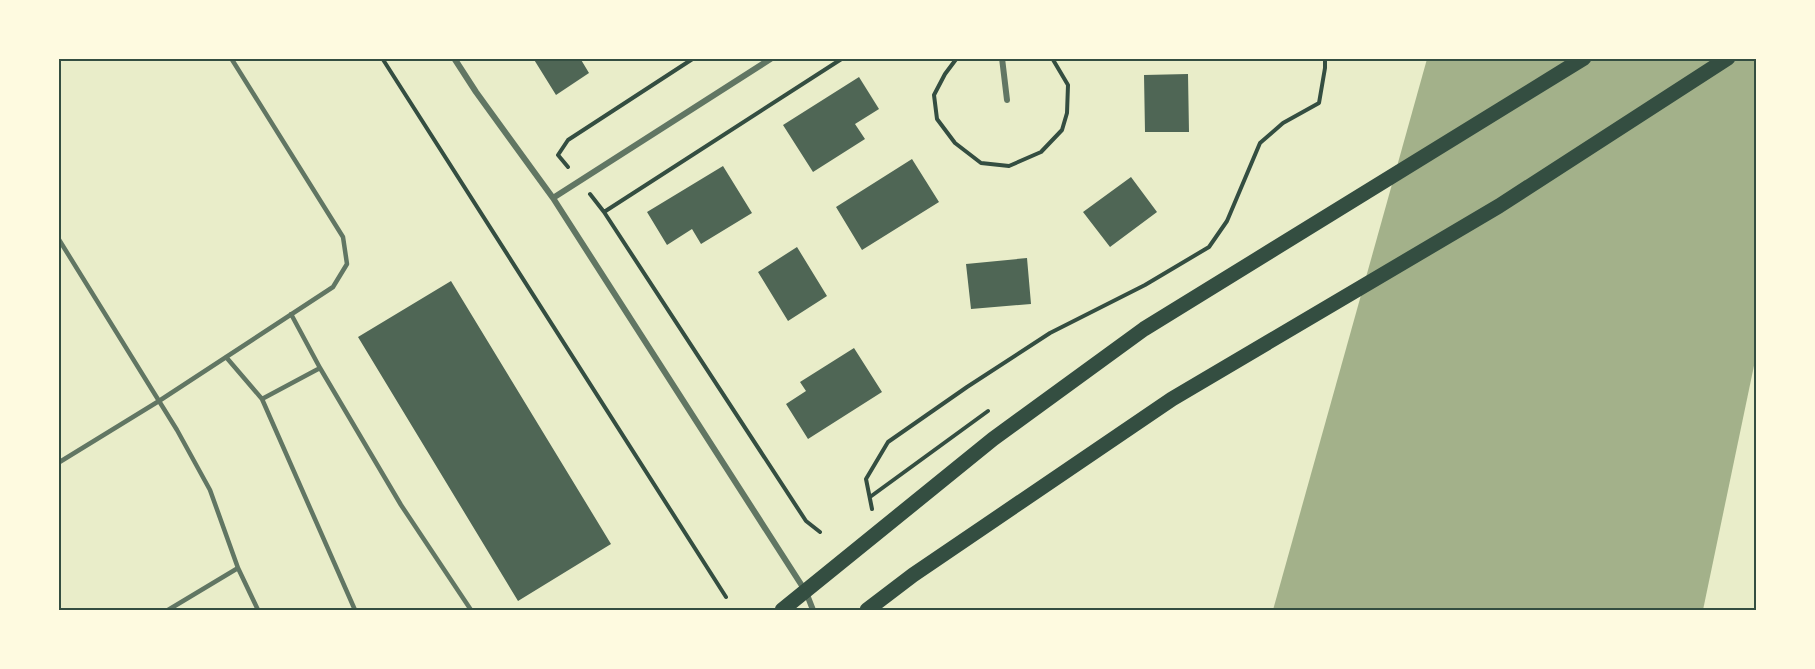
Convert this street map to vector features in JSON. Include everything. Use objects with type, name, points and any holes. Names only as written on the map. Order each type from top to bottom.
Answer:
[{"type":"main road","points":[[782,610],[993,439],[1144,329],[1584,58]]},
{"type":"main road","points":[[867,610],[913,575],[1172,399],[1499,206],[1728,58]]},
{"type":"street","points":[[454,58],[553,198],[806,592],[813,610]]},
{"type":"street","points":[[553,198],[772,58]]},
{"type":"street","points":[[1002,58],[1007,100]]},
{"type":"lane","points":[[58,463],[159,401],[333,287],[347,264],[343,237],[231,58]]},
{"type":"lane","points":[[58,238],[159,401],[210,490],[238,568],[258,610]]},
{"type":"lane","points":[[291,314],[320,368],[401,505],[471,610]]},
{"type":"lane","points":[[226,357],[262,399],[355,610]]},
{"type":"lane","points":[[262,399],[320,368]]},
{"type":"lane","points":[[168,610],[238,568]]},
{"type":"path","points":[[382,58],[726,597]]},
{"type":"path","points":[[694,58],[568,140],[558,155],[604,212],[806,521],[820,532]]},
{"type":"path","points":[[604,212],[843,58]]},
{"type":"path","points":[[957,58],[934,95],[937,119],[955,143],[981,163],[1009,166],[1041,152],[1062,130],[1067,113],[1068,86],[1052,58]]},
{"type":"path","points":[[870,497],[866,479],[888,442],[1050,333],[1145,285],[1209,247],[1227,221],[1260,143],[1283,123],[1319,103],[1326,68],[1325,58]]},
{"type":"shaded area","points":[[1427,59],[1756,59],[1756,356],[1703,610],[1273,610]]},
{"type":"building","points":[[533,58],[580,58],[589,73],[556,95]]},
{"type":"building","points":[[1188,74],[1189,132],[1145,132],[1144,75]]},
{"type":"building","points":[[859,77],[879,109],[855,124],[865,139],[813,172],[783,125]]},
{"type":"building","points":[[912,159],[939,202],[862,250],[836,207]]},
{"type":"building","points":[[723,166],[752,213],[701,244],[692,229],[667,245],[647,212]]},
{"type":"building","points":[[1131,177],[1157,212],[1110,247],[1083,212]]},
{"type":"building","points":[[797,247],[827,296],[788,321],[758,272]]},
{"type":"building","points":[[1027,258],[1031,304],[971,309],[966,264]]},
{"type":"building","points":[[451,281],[611,544],[518,601],[358,337]]},
{"type":"building","points":[[854,348],[882,392],[808,439],[786,404],[806,391],[800,382]]}]
